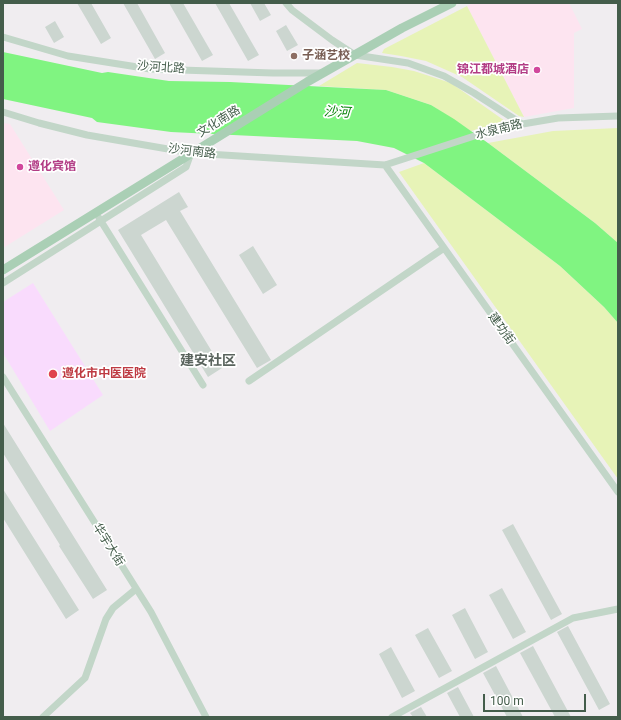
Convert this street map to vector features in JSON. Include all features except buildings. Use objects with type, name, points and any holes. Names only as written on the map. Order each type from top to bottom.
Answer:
[{"type":"main road","name":"文化南路","points":[[3,270],[307,82],[402,28],[452,3]]},
{"type":"street","points":[[286,3],[298,15],[355,55],[408,63],[444,76],[474,93],[522,124]]},
{"type":"street","name":"沙河北路","points":[[3,38],[68,56],[150,69],[323,73]]},
{"type":"street","name":"沙河南路","points":[[3,112],[88,136],[191,153],[385,165]]},
{"type":"street","name":"水泉南路","points":[[385,165],[499,128],[558,118],[618,116]]},
{"type":"street","points":[[3,283],[186,167],[191,153]]},
{"type":"street","name":"建功街","points":[[385,165],[618,492]]},
{"type":"street","points":[[96,212],[203,385]]},
{"type":"street","points":[[250,381],[444,248]]},
{"type":"street","name":"华宇大街","points":[[3,377],[151,612],[206,717]]},
{"type":"street","points":[[43,717],[85,678],[106,620],[113,608],[136,589]]},
{"type":"street","points":[[392,717],[573,618],[618,609]]},
{"type":"shaded area","name":"锦江都城酒店","points":[[472,3],[569,3],[582,29],[574,33],[574,108],[524,117],[467,6]]},
{"type":"shaded area","points":[[467,6],[524,117],[519,116],[462,77],[426,61],[382,53],[384,49]]},
{"type":"shaded area","points":[[357,63],[414,71],[451,83],[505,121],[471,131],[431,105],[386,90],[319,86]]},
{"type":"shaded area","name":"遵化宾馆","points":[[3,123],[10,124],[64,210],[3,248]]},
{"type":"shaded area","points":[[618,128],[618,243],[595,223],[488,143],[553,131]]},
{"type":"shaded area","points":[[424,163],[560,266],[604,307],[618,323],[618,479],[399,172]]},
{"type":"shaded area","name":"遵化市中医医院","points":[[33,283],[103,395],[50,431],[3,353],[3,302]]},
{"type":"water","name":"沙河","points":[[3,52],[102,73],[108,72],[169,81],[230,82],[386,90],[431,105],[488,143],[595,223],[618,243],[618,323],[604,307],[560,266],[424,163],[394,148],[357,141],[171,132],[97,122],[92,118],[3,99]]},
{"type":"place","name":"子涵艺校","points":[[294,56]]},
{"type":"place","name":"锦江都城酒店","points":[[537,70]]},
{"type":"place","name":"遵化宾馆","points":[[20,167]]},
{"type":"place","name":"遵化市中医医院","points":[[53,374]]},
{"type":"district","name":"建安社区","points":[[208,361]]}]
